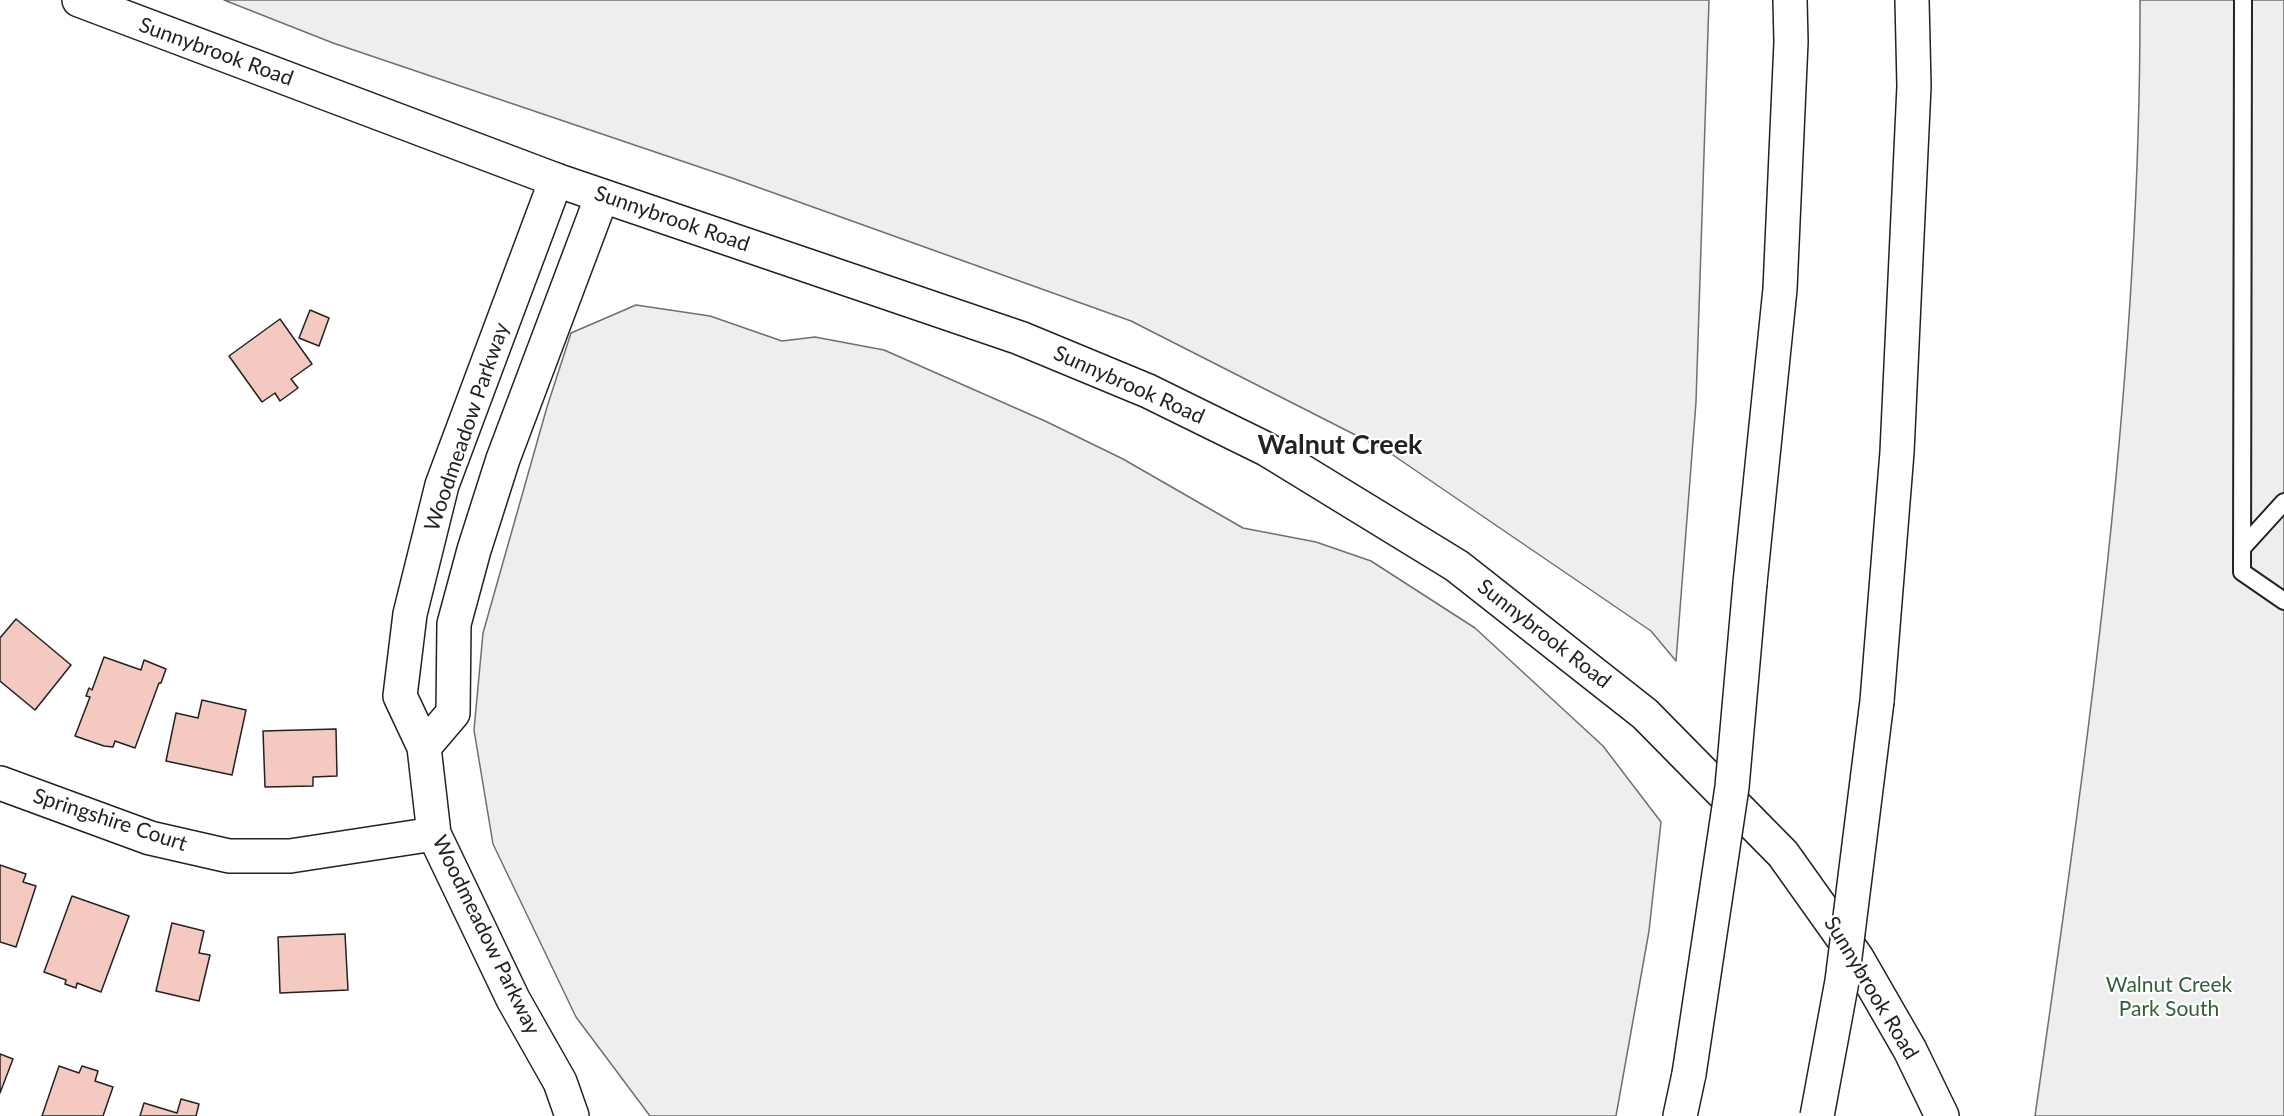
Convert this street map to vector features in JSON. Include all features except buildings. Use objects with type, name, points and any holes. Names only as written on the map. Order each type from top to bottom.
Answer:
[{"type":"main road","name":"Sunnybrook Road","points":[[79,0],[556,180],[1020,338],[1148,391],[1266,449],[1457,566],[1645,714],[1783,854],[1857,957],[1910,1050],[1942,1116]]},
{"type":"main road","points":[[1680,1116],[1689,1074],[1732,787],[1780,289],[1791,42],[1790,0]]},
{"type":"main road","points":[[1817,1116],[1842,981],[1877,701],[1898,429],[1914,86],[1912,0]]},
{"type":"main road","name":"Woodmeadow Parkway","points":[[556,180],[442,485],[410,614],[400,696],[424,747],[434,834],[513,999],[560,1082],[572,1116]]},
{"type":"main road","points":[[424,747],[453,713],[454,624],[474,550],[503,459],[602,195]]},
{"type":"main road","points":[[442,485],[490,502]]},
{"type":"main road","name":"Springshire Court","points":[[0,783],[150,838],[229,856],[290,856],[434,834]]},
{"type":"lane","points":[[2243,0],[2242,572],[2284,601]]},
{"type":"lane","points":[[2243,547],[2284,502]]},
{"type":"green space","points":[[224,0],[1709,0],[1696,402],[1676,661],[1651,631],[1387,451],[1131,321],[732,178],[333,43]]},
{"type":"green space","name":"Walnut Creek Park South","points":[[2140,0],[2284,0],[2284,1116],[2035,1116],[2074,838],[2108,560],[2131,280],[2138,140]]},
{"type":"green space","points":[[636,305],[710,316],[782,341],[815,337],[884,350],[1045,421],[1123,459],[1243,528],[1316,542],[1371,561],[1475,628],[1603,746],[1661,822],[1649,931],[1616,1116],[650,1116],[576,1017],[493,844],[474,730],[483,633],[547,407],[571,333]]},
{"type":"district","name":"Walnut Creek","points":[[1340,445]]}]
